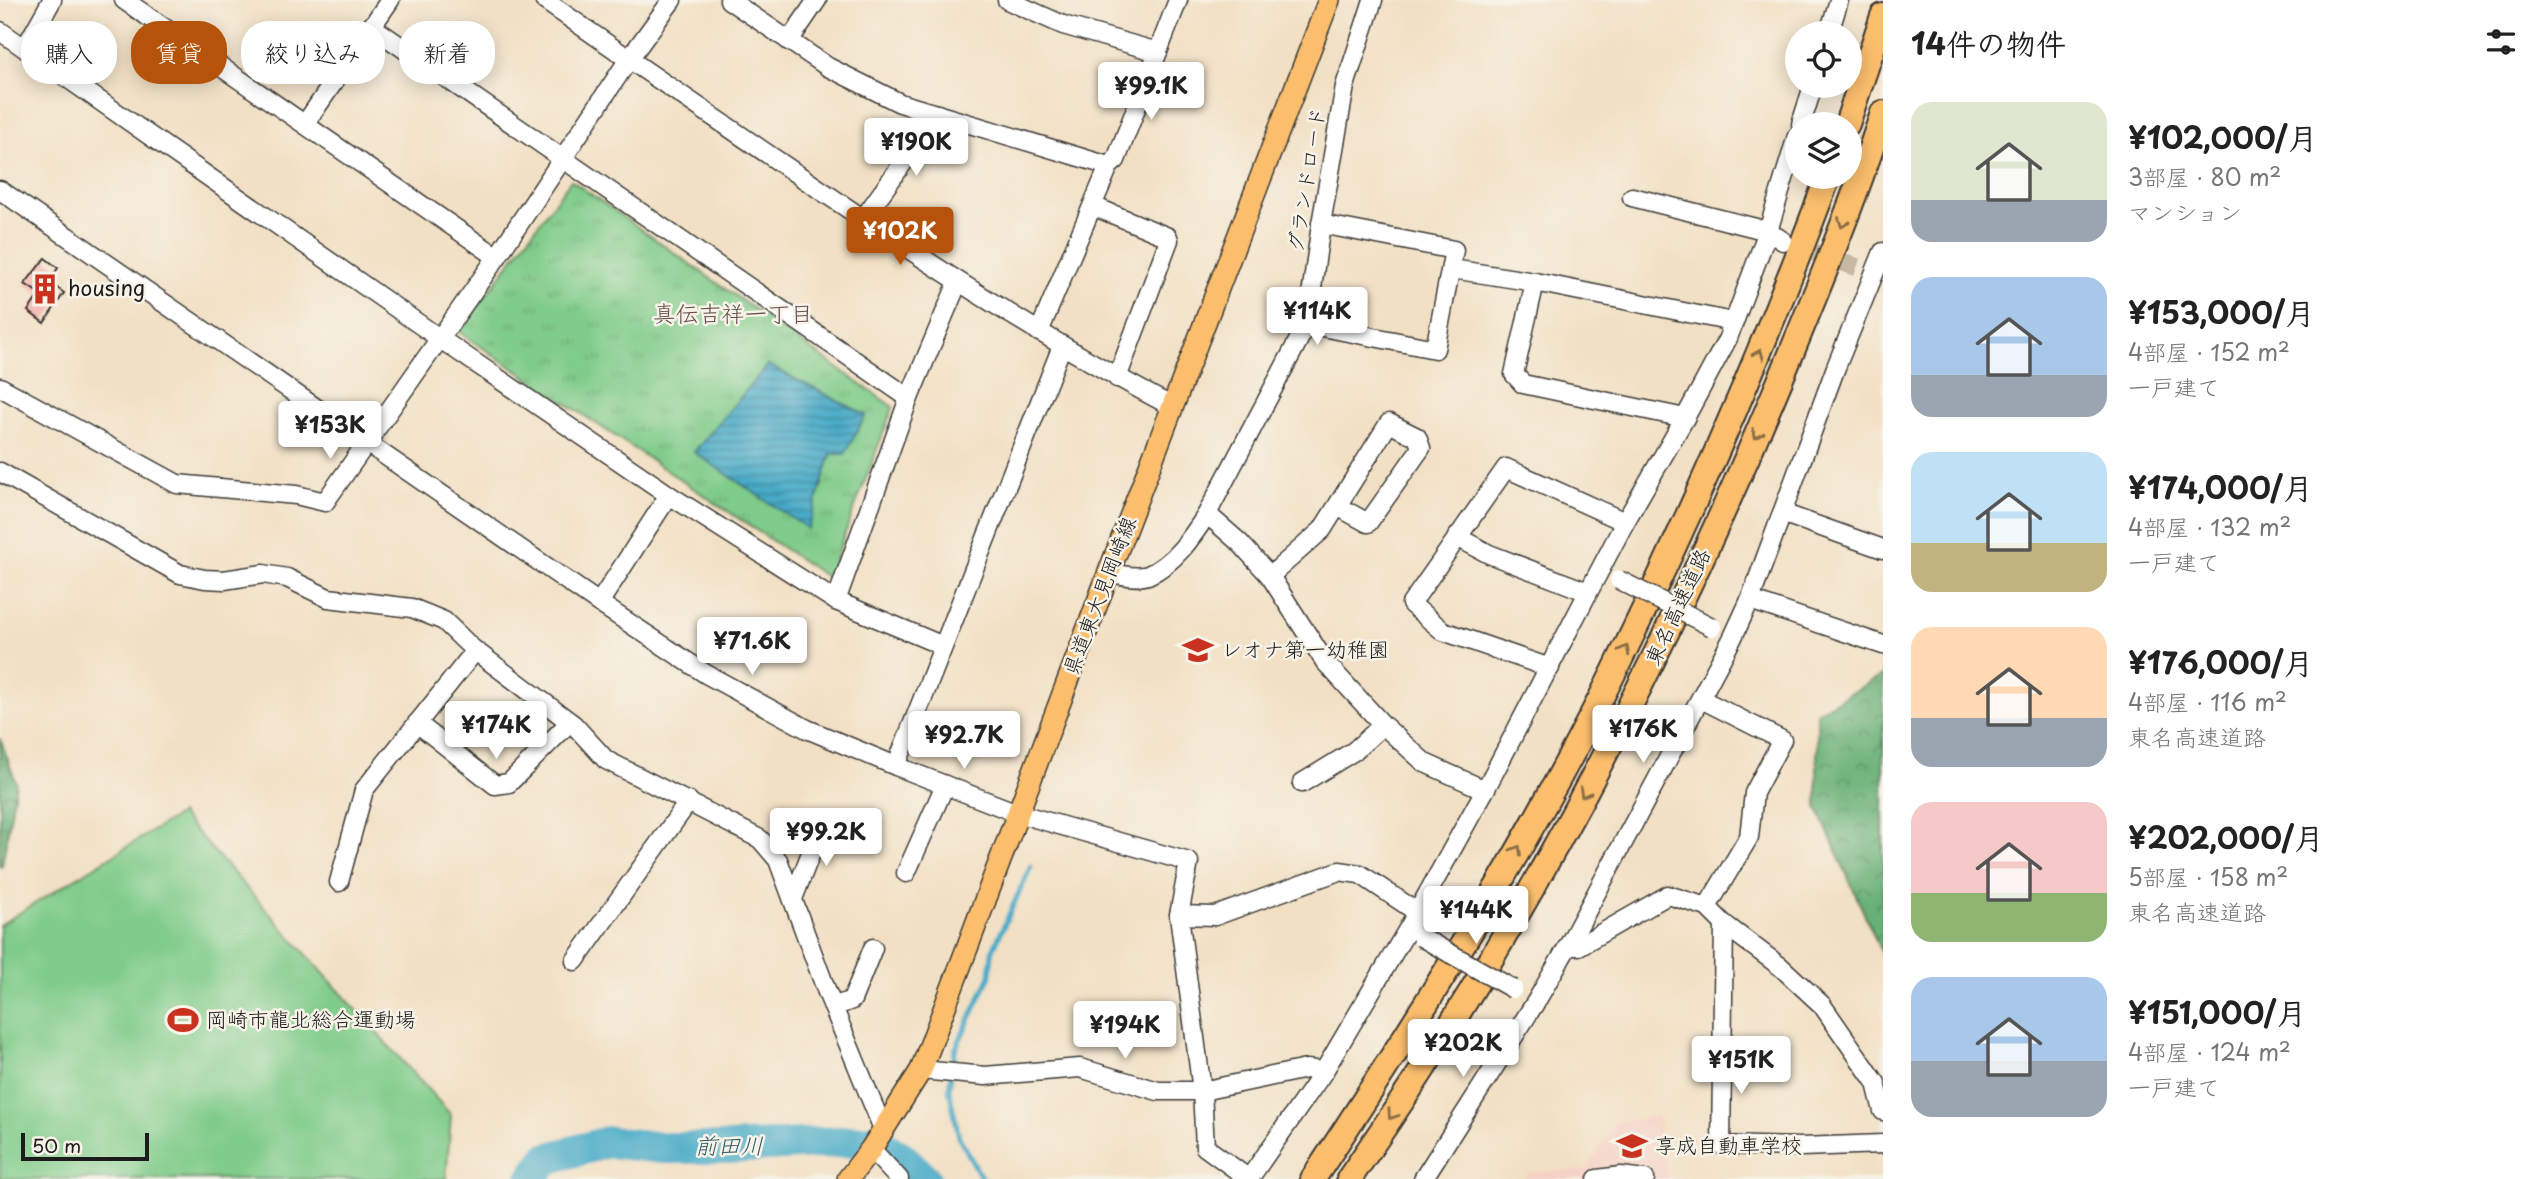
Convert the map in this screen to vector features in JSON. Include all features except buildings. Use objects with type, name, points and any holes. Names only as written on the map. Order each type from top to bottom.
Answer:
[{"type":"highway","points":[[1851,112],[1883,16]]},
{"type":"highway","name":"東名高速道路","points":[[1349,1179],[1426,1063],[1505,933],[1585,792],[1655,656],[1747,460],[1813,300],[1883,113]]},
{"type":"highway","name":"東名高速道路","points":[[1313,1179],[1399,1049],[1479,916],[1558,778],[1629,643],[1724,436],[1786,289],[1824,189]]},
{"type":"main road","name":"県道東大見岡崎線","points":[[848,1179],[871,1149],[921,1070],[1329,0]]},
{"type":"street","points":[[40,21],[52,0]]},
{"type":"street","points":[[124,0],[497,257]]},
{"type":"street","points":[[375,21],[390,0]]},
{"type":"street","points":[[544,0],[958,282],[1117,378],[1173,407]]},
{"type":"street","points":[[0,387],[177,484],[296,495],[325,502],[497,257],[629,59],[672,0]]},
{"type":"street","points":[[729,0],[828,66],[901,103],[1108,166]]},
{"type":"street","points":[[789,41],[817,0]]},
{"type":"street","points":[[1007,0],[1063,25],[1158,52]]},
{"type":"street","points":[[1039,332],[1108,166],[1116,160],[1178,0]]},
{"type":"street","points":[[1833,21],[1839,0]]},
{"type":"street","name":"グランドロード","points":[[1109,572],[1126,576],[1147,575],[1172,558],[1189,541],[1207,514],[1307,324],[1345,86],[1370,1]]},
{"type":"street","points":[[0,31],[21,45]]},
{"type":"street","points":[[385,35],[909,398]]},
{"type":"street","points":[[76,84],[669,495],[836,601],[943,646]]},
{"type":"street","points":[[305,124],[332,84]]},
{"type":"street","points":[[863,219],[938,114]]},
{"type":"street","points":[[0,190],[706,674],[807,729],[896,766],[1017,813],[1189,862],[1179,915],[1202,1091],[1205,1147],[1249,1179],[1324,1071],[1416,925],[1625,522],[1728,338],[1768,231],[1785,175]]},
{"type":"street","points":[[1632,197],[1768,231],[1783,242]]},
{"type":"street","points":[[1093,206],[1168,237],[1169,240],[1117,378]]},
{"type":"street","points":[[1307,324],[1435,349],[1452,269],[1454,250],[1321,224]]},
{"type":"street","points":[[1423,1179],[1568,946],[1732,639],[1750,600],[1836,368],[1867,273],[1882,256]]},
{"type":"street","points":[[1452,269],[1535,282],[1733,322]]},
{"type":"street","points":[[836,601],[909,398],[958,282]]},
{"type":"street","points":[[1535,282],[1514,374],[1523,384],[1685,418]]},
{"type":"street","points":[[896,766],[1062,346]]},
{"type":"street","points":[[1270,576],[1322,530],[1339,507],[1389,423],[1417,437],[1421,448],[1368,523],[1339,507]]},
{"type":"street","points":[[1550,668],[1443,631],[1411,604],[1506,468],[1625,522]]},
{"type":"street","points":[[0,472],[180,574],[224,580],[263,574],[287,578],[328,598],[412,608],[444,621],[475,651],[570,722],[607,760],[760,839],[778,860],[833,1007],[883,1129]]},
{"type":"street","points":[[599,603],[669,495]]},
{"type":"street","points":[[1782,513],[1883,549]]},
{"type":"street","points":[[1207,514],[1240,543],[1270,576],[1325,662],[1383,725],[1425,762],[1485,790]]},
{"type":"street","points":[[1457,537],[1489,554],[1588,592]]},
{"type":"street","points":[[1600,573],[1619,580],[1732,639]]},
{"type":"street","points":[[1750,600],[1883,645]]},
{"type":"street","points":[[339,882],[364,790],[475,651]]},
{"type":"street","points":[[1701,699],[1782,740],[1754,793],[1749,837],[1707,907]]},
{"type":"street","points":[[417,723],[495,785],[509,783],[570,722]]},
{"type":"street","points":[[1302,783],[1354,751],[1383,725]]},
{"type":"street","points":[[906,873],[945,785]]},
{"type":"street","points":[[575,961],[689,801]]},
{"type":"street","points":[[793,900],[823,822]]},
{"type":"street","points":[[1179,915],[1215,916],[1339,871],[1360,874],[1416,925],[1513,989],[1536,1000]]},
{"type":"street","points":[[1568,946],[1579,946],[1668,895],[1707,907],[1724,924],[1781,967],[1822,1005],[1876,1083],[1882,1101]]},
{"type":"street","points":[[1724,924],[1721,1145],[1801,1147],[1883,1144]]},
{"type":"street","points":[[833,1007],[852,1000],[873,948]]},
{"type":"street","points":[[921,1070],[985,1076],[1080,1068],[1158,1091],[1202,1091],[1306,1069],[1324,1071]]},
{"type":"street","points":[[871,1149],[899,1179]]},
{"type":"street","points":[[1597,1179],[1620,1176],[1645,1179]]},
{"type":"shaded area","name":"享成自動車学校","points":[[1658,1116],[1668,1179],[1524,1179],[1529,1172],[1587,1170],[1614,1123]]},
{"type":"green space","points":[[571,180],[893,407],[828,578],[459,332]]},
{"type":"green space","points":[[1883,675],[1882,954],[1817,807],[1817,712]]},
{"type":"green space","points":[[0,738],[16,783],[0,867]]},
{"type":"green space","name":"岡崎市龍北総合運動場","points":[[180,814],[451,1115],[446,1179],[0,1179],[0,925]]},
{"type":"water","points":[[768,365],[866,415],[845,454],[831,454],[808,529],[694,452]]},
{"type":"waterway","points":[[982,1179],[959,1137],[949,1089],[955,1050],[990,976],[992,952],[1031,866]]},
{"type":"waterway","name":"前田川","points":[[532,1179],[546,1159],[608,1142],[663,1148],[728,1148],[872,1140],[902,1157],[925,1179]]},
{"type":"tunnel","points":[[1789,244],[1862,269]]},
{"type":"place","name":"housing","points":[[45,289]]},
{"type":"place","name":"レオナ第一幼稚園","points":[[1198,650]]},
{"type":"place","name":"岡崎市龍北総合運動場","points":[[183,1020]]},
{"type":"place","name":"享成自動車学校","points":[[1632,1146]]},
{"type":"district","name":"真伝吉祥一丁目","points":[[733,314]]}]
